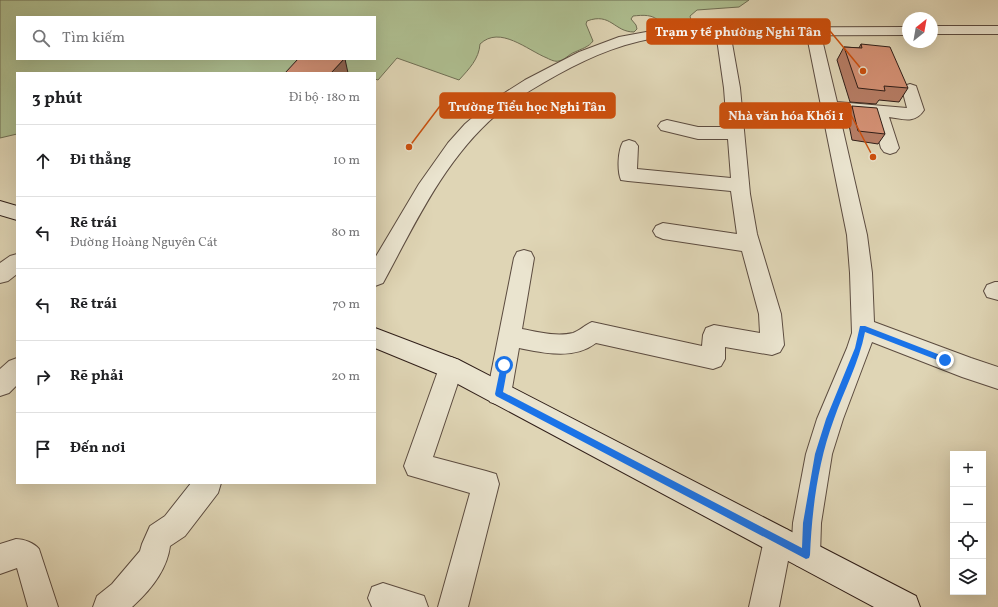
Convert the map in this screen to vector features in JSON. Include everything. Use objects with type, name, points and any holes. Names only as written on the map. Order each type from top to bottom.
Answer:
[{"type":"street","points":[[938,30],[998,30]]},
{"type":"street","points":[[806,555],[807,523],[819,454],[830,419],[859,348],[863,328],[861,273],[857,235],[813,31]]},
{"type":"street","points":[[376,275],[434,176],[448,156],[489,112],[532,83],[582,55],[611,43],[653,34],[902,31]]},
{"type":"street","points":[[509,336],[564,344],[582,341],[592,332],[713,359],[714,335],[772,345],[770,314],[749,244],[740,185],[737,133],[732,88],[723,32]]},
{"type":"street","points":[[830,107],[908,115],[914,113],[916,110],[910,89]]},
{"type":"street","points":[[879,112],[890,148]]},
{"type":"street","points":[[667,126],[687,132],[704,134],[737,133]]},
{"type":"street","points":[[629,146],[628,175],[740,185]]},
{"type":"street","points":[[663,231],[749,244]]},
{"type":"street","points":[[499,394],[524,258]]},
{"type":"street","points":[[0,275],[16,263]]},
{"type":"street","points":[[863,328],[970,369],[998,378]]},
{"type":"street","points":[[376,338],[450,368],[905,607]]},
{"type":"street","points":[[450,368],[417,466],[486,484],[453,607]]},
{"type":"street","points":[[0,385],[16,370]]},
{"type":"street","points":[[108,607],[123,595],[142,574],[154,557],[156,544],[160,536],[178,524],[207,484]]},
{"type":"street","points":[[764,607],[778,540]]},
{"type":"street","points":[[0,559],[12,554],[25,554],[29,559],[43,607]]},
{"type":"street","points":[[383,598],[413,607]]},
{"type":"green space","points":[[0,0],[749,0],[739,7],[697,10],[690,16],[691,21],[696,27],[692,28],[664,28],[659,26],[660,22],[657,19],[644,15],[633,16],[631,19],[636,25],[637,29],[634,32],[622,29],[602,19],[587,21],[586,24],[593,41],[587,46],[558,61],[554,61],[505,38],[496,37],[488,39],[480,44],[476,59],[459,80],[397,58],[378,80],[376,79],[376,72],[16,72],[16,134],[0,138]]},
{"type":"building","points":[[861,44],[890,47],[908,88],[884,86],[885,91],[858,88],[844,47],[862,48]]},
{"type":"building","points":[[297,60],[343,60],[332,72],[286,72]]},
{"type":"building","points":[[852,106],[877,108],[885,134],[858,131]]},
{"type":"place","name":"Trạm y tế phường Nghi Tân","points":[[863,71]]},
{"type":"place","name":"Trường Tiểu học Nghi Tân","points":[[409,147]]},
{"type":"place","name":"Nhà văn hóa Khối 1","points":[[873,157]]},
{"type":"route","points":[[504,365],[499,394],[806,555],[807,523],[819,454],[830,419],[859,348],[863,328],[945,360]]}]
